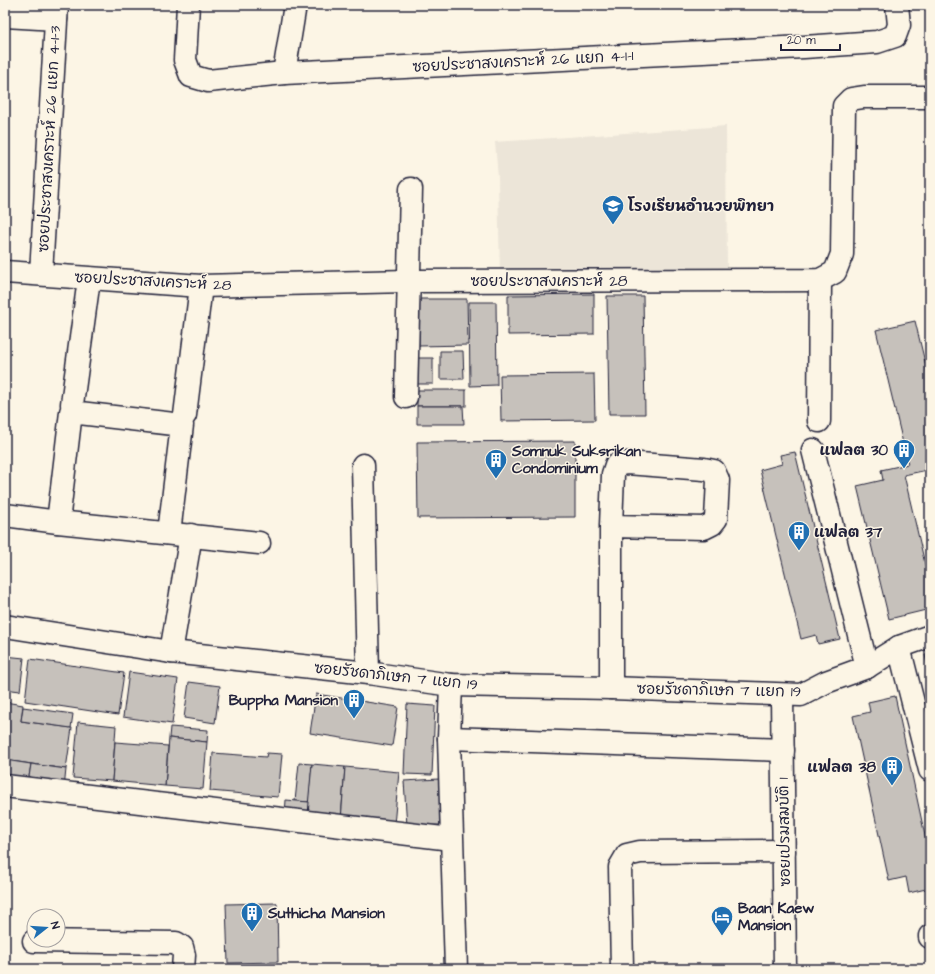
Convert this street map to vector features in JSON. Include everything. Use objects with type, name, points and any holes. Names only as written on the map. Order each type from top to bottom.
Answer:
[{"type":"street","name":"ซอยประชาสงเคราะห์ 26 แยก 4-1-1","points":[[188,5],[185,60],[191,76],[208,81],[284,73],[878,42],[895,36],[899,25],[897,5]]},
{"type":"street","points":[[284,73],[295,5]]},
{"type":"street","points":[[5,16],[57,12]]},
{"type":"street","name":"ซอยประชาสงเคราะห์ 26 แยก 4-1-3","points":[[41,273],[57,12]]},
{"type":"street","points":[[819,421],[820,280],[835,272],[842,254],[844,106],[851,99],[864,97],[930,97]]},
{"type":"street","points":[[406,397],[411,189]]},
{"type":"street","name":"ซอยประชาสงเคราะห์ 28","points":[[5,272],[41,273],[89,279],[201,286],[408,281],[820,280]]},
{"type":"street","points":[[72,404],[89,279]]},
{"type":"street","points":[[185,415],[201,286]]},
{"type":"street","points":[[58,522],[72,412],[182,425],[169,532]]},
{"type":"street","points":[[813,450],[867,667]]},
{"type":"street","points":[[611,526],[704,528],[712,524],[716,519],[718,480],[714,471],[627,463],[616,465],[613,474],[611,526],[611,688]]},
{"type":"street","points":[[363,465],[368,673]]},
{"type":"street","points":[[5,515],[259,543]]},
{"type":"street","points":[[171,652],[191,535]]},
{"type":"street","name":"ซอยรัชดาภิเษก 7 แยก 19","points":[[5,626],[171,652],[368,673],[451,685],[611,688],[782,695],[802,695],[826,682],[867,667],[898,648],[930,636]]},
{"type":"street","points":[[898,648],[930,770]]},
{"type":"street","points":[[451,685],[449,738],[456,969]]},
{"type":"street","name":"ซอยเปรมสมบัติ 1","points":[[782,695],[785,969]]},
{"type":"street","points":[[449,738],[783,750]]},
{"type":"street","points":[[5,786],[451,839]]},
{"type":"street","points":[[622,969],[620,868],[627,855],[640,852],[784,851]]},
{"type":"street","points":[[66,941],[176,943],[182,947],[184,955],[183,969]]},
{"type":"shaded area","name":"โรงเรียนอำนวยพิทยา","points":[[726,126],[727,273],[500,276],[498,178],[495,142]]},
{"type":"building","points":[[594,294],[594,334],[508,335],[508,295]]},
{"type":"building","points":[[607,296],[643,296],[645,414],[609,414]]},
{"type":"building","points":[[418,299],[467,299],[468,345],[419,346]]},
{"type":"building","points":[[469,302],[496,302],[497,385],[470,386]]},
{"type":"building","name":"แฟลต 30","points":[[915,321],[930,383],[930,463],[925,464],[927,470],[904,475],[930,585],[930,609],[889,619],[857,486],[883,480],[881,470],[908,464],[876,330]]},
{"type":"building","points":[[440,351],[463,351],[464,379],[440,379]]},
{"type":"building","points":[[416,358],[433,358],[433,384],[417,384]]},
{"type":"building","points":[[594,374],[595,420],[501,421],[500,375]]},
{"type":"building","points":[[417,390],[466,390],[466,406],[417,406]]},
{"type":"building","points":[[417,406],[463,406],[464,424],[417,424]]},
{"type":"building","name":"Somnuk Suksrikan Condominium","points":[[575,441],[575,517],[418,518],[417,442]]},
{"type":"building","name":"แฟลต 37","points":[[795,452],[840,639],[818,644],[816,635],[801,639],[760,470],[782,464],[780,455]]},
{"type":"building","points":[[930,654],[930,678],[925,655]]},
{"type":"building","points":[[5,656],[24,658],[20,691],[5,689]]},
{"type":"building","points":[[30,659],[124,673],[118,715],[25,701]]},
{"type":"building","points":[[129,672],[178,679],[172,724],[123,717]]},
{"type":"building","points":[[189,682],[220,686],[215,723],[184,718]]},
{"type":"building","name":"Buppha Mansion","points":[[316,694],[398,707],[392,746],[310,733]]},
{"type":"building","name":"แฟลต 38","points":[[895,696],[930,859],[930,888],[909,893],[906,877],[889,881],[853,716],[870,712],[868,702]]},
{"type":"building","points":[[5,702],[23,705],[21,721],[72,728],[66,769],[5,760]]},
{"type":"building","points":[[407,704],[435,706],[432,775],[404,774]]},
{"type":"building","points":[[23,707],[73,714],[71,728],[21,721]]},
{"type":"building","points":[[78,722],[116,726],[112,781],[73,778]]},
{"type":"building","points":[[170,727],[208,730],[207,742],[169,738]]},
{"type":"building","points":[[169,738],[207,742],[203,789],[165,786]]},
{"type":"building","points":[[115,742],[168,746],[165,786],[112,781]]},
{"type":"building","points":[[213,753],[266,757],[267,753],[282,754],[278,797],[210,791]]},
{"type":"building","points":[[5,760],[31,764],[28,783],[5,780]]},
{"type":"building","points":[[299,763],[312,764],[309,802],[295,801]]},
{"type":"building","points":[[31,764],[66,769],[64,789],[28,783]]},
{"type":"building","points":[[312,764],[345,767],[341,819],[307,816]]},
{"type":"building","points":[[345,767],[399,772],[394,825],[341,820]]},
{"type":"building","points":[[439,779],[442,825],[407,826],[404,781]]},
{"type":"building","points":[[286,800],[309,802],[308,816],[285,814]]},
{"type":"building","name":"Suthicha Mansion","points":[[277,903],[278,962],[228,963],[226,904]]},
{"type":"place","name":"โรงเรียนอำนวยพิทยา","points":[[613,226]]},
{"type":"place","name":"แฟลต 30","points":[[904,470]]},
{"type":"place","name":"Somnuk Suksrikan Condominium","points":[[496,480]]},
{"type":"place","name":"แฟลต 37","points":[[799,552]]},
{"type":"place","name":"Buppha Mansion","points":[[354,720]]},
{"type":"place","name":"แฟลต 38","points":[[892,786]]},
{"type":"place","name":"Suthicha Mansion","points":[[252,932]]},
{"type":"place","name":"Baan Kaew Mansion","points":[[722,936]]}]
